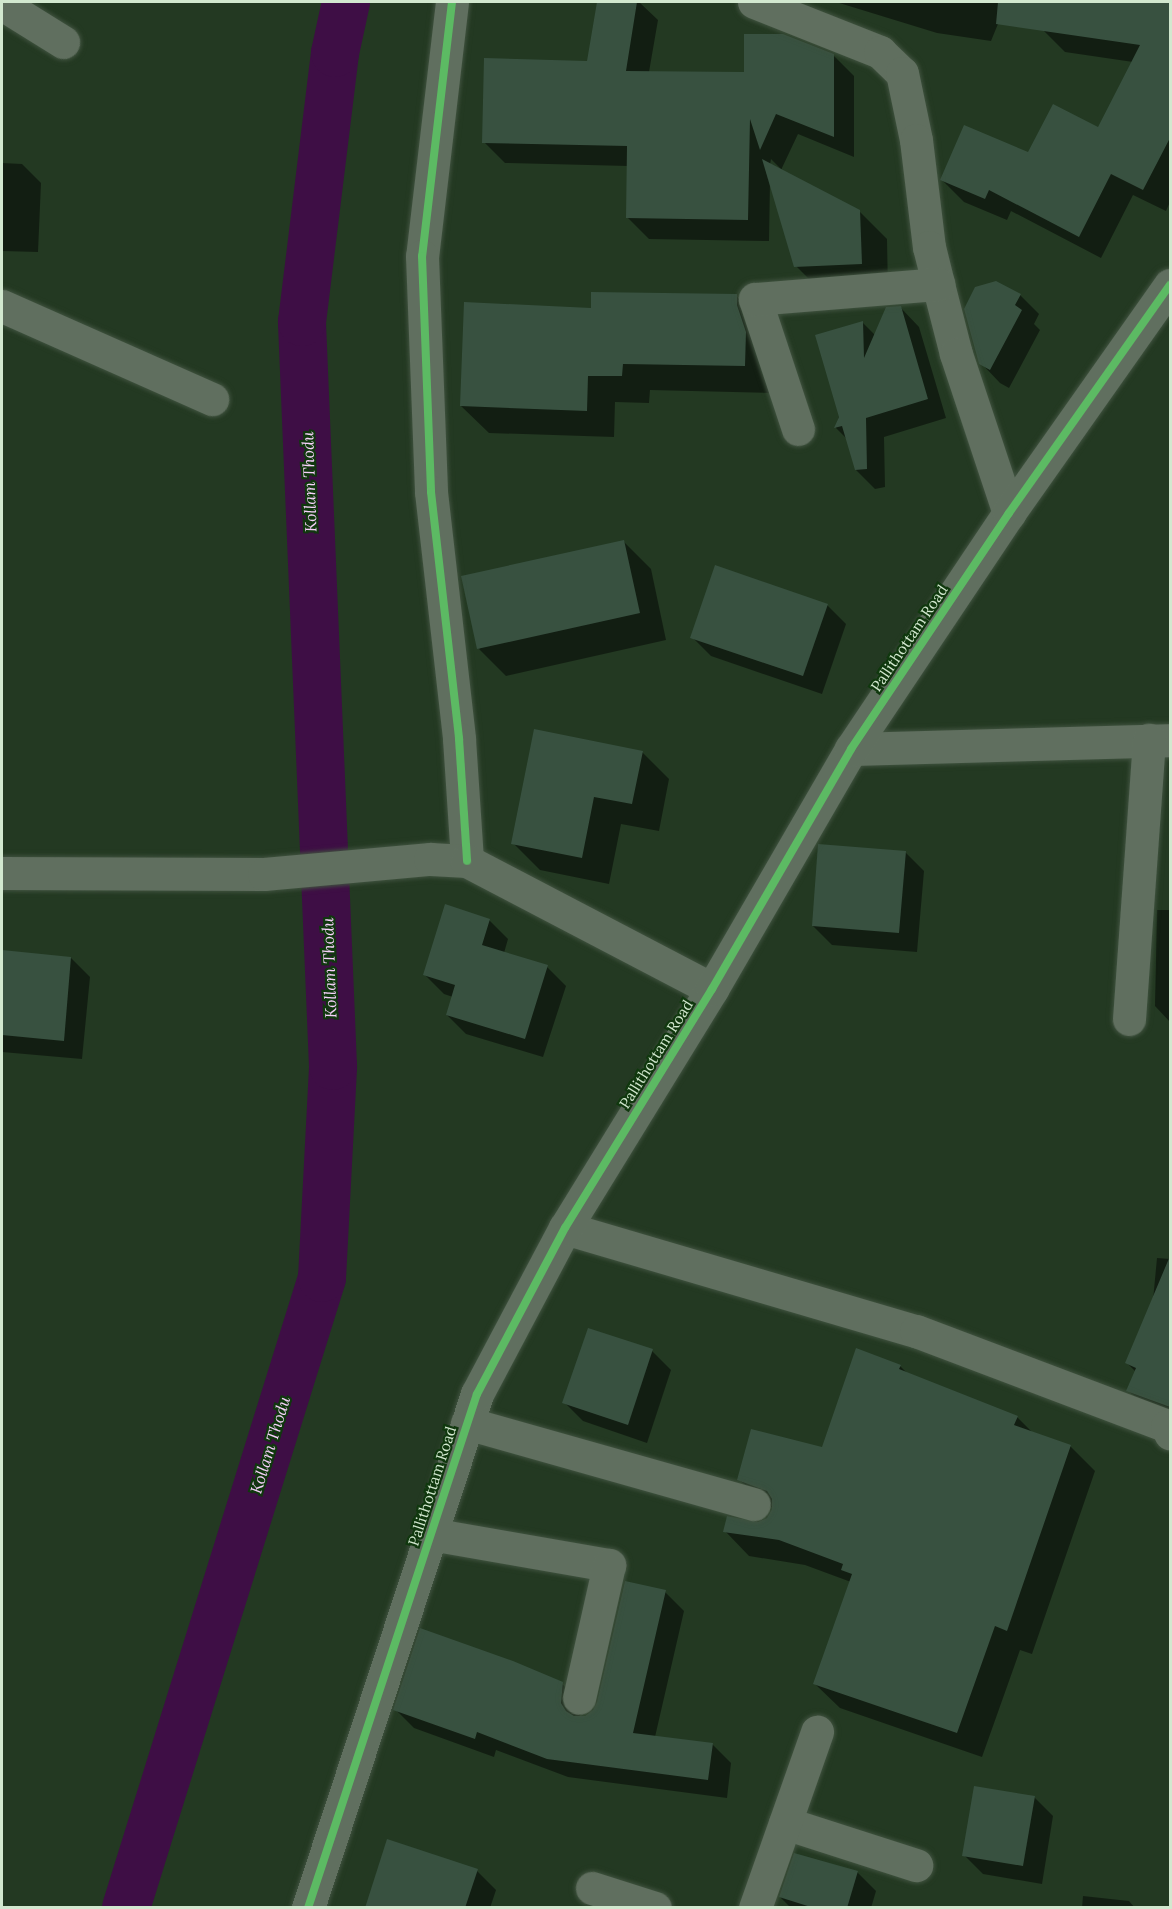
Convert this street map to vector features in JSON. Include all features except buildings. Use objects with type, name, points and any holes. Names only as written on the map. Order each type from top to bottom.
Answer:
[{"type":"street","points":[[452,2],[422,256],[431,492],[459,739],[467,861]]},
{"type":"street","points":[[754,2],[880,52],[902,74],[916,140],[929,247],[938,284],[956,354],[1009,513]]},
{"type":"street","points":[[2,4],[63,42]]},
{"type":"street","points":[[798,429],[755,299],[938,284]]},
{"type":"street","name":"Pallithottam Road","points":[[308,1908],[477,1394],[565,1228],[712,989],[851,749],[1009,513],[1170,285]]},
{"type":"street","points":[[2,306],[212,399]]},
{"type":"street","points":[[851,749],[1160,740],[1129,1019]]},
{"type":"street","points":[[2,873],[264,874],[430,859],[467,861],[712,989]]},
{"type":"street","points":[[565,1228],[916,1331],[1167,1426],[1170,1433]]},
{"type":"street","points":[[467,1423],[754,1504]]},
{"type":"street","points":[[431,1534],[609,1565],[579,1698]]},
{"type":"street","points":[[755,1908],[817,1732]]},
{"type":"street","points":[[784,1823],[916,1865]]},
{"type":"street","points":[[592,1888],[655,1908]]},
{"type":"waterway","name":"Kollam Thodu","points":[[126,1908],[322,1278],[333,1066],[302,322],[335,53],[346,2]]},
{"type":"cycle path","points":[[452,2],[422,256],[431,492],[459,739],[467,861]]},
{"type":"cycle path","points":[[308,1908],[477,1394],[565,1228],[712,989],[851,749],[1009,513],[1170,285]]}]
